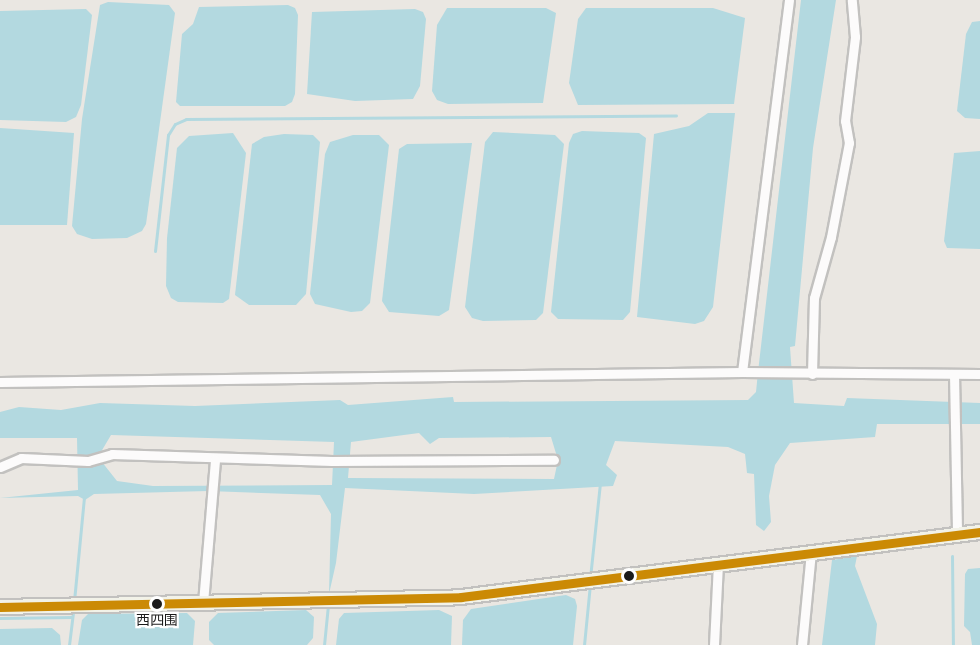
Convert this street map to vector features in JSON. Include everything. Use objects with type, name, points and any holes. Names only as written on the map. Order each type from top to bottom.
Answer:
[{"type":"street","points":[[742,372],[789,0]]},
{"type":"street","points":[[812,374],[814,298],[831,237],[849,143],[845,121],[855,37],[852,0]]},
{"type":"street","points":[[0,382],[742,372],[980,374]]},
{"type":"street","points":[[954,374],[957,533]]},
{"type":"street","points":[[0,467],[21,458],[88,461],[112,454],[332,461],[554,460]]},
{"type":"street","points":[[203,603],[215,459]]},
{"type":"street","points":[[0,607],[461,597],[957,533],[980,532]]},
{"type":"street","points":[[802,645],[811,552]]},
{"type":"street","points":[[714,645],[718,564]]},
{"type":"water","points":[[801,0],[836,0],[813,148],[795,346],[790,347],[794,403],[844,406],[847,398],[980,403],[980,424],[877,424],[875,437],[790,443],[775,465],[769,496],[771,522],[764,531],[756,525],[754,474],[747,473],[745,454],[728,447],[615,441],[606,465],[617,475],[613,486],[474,494],[345,488],[336,563],[329,594],[331,514],[320,495],[208,491],[94,494],[85,500],[78,496],[0,498],[78,490],[77,438],[0,438],[0,412],[19,407],[61,410],[100,403],[195,406],[340,400],[348,405],[453,397],[454,402],[748,400],[756,392]],"holes":[[[419,433],[430,444],[439,438],[551,437],[558,460],[554,479],[348,478],[351,442]],[[111,435],[334,442],[332,485],[153,486],[117,481],[98,457]]]},
{"type":"water","points":[[108,2],[169,5],[175,13],[146,224],[142,231],[127,238],[92,239],[77,234],[72,226],[82,119],[100,5]]},
{"type":"water","points":[[288,5],[295,8],[298,15],[295,94],[292,102],[285,106],[180,106],[176,102],[182,34],[193,24],[199,7]]},
{"type":"water","points":[[447,8],[546,8],[556,13],[543,103],[448,104],[437,100],[432,91],[437,25]]},
{"type":"water","points":[[586,8],[713,8],[745,18],[734,104],[578,105],[569,83],[578,19]]},
{"type":"water","points":[[86,9],[92,15],[81,105],[76,117],[66,122],[0,120],[0,11]]},
{"type":"water","points":[[415,9],[423,12],[426,19],[420,86],[413,99],[355,101],[307,94],[312,12]]},
{"type":"water","points":[[980,21],[980,119],[965,118],[957,111],[966,34],[972,22]]},
{"type":"water","points":[[708,113],[735,113],[713,307],[704,321],[695,324],[637,317],[654,134],[689,126]]},
{"type":"water","points":[[0,128],[74,133],[67,225],[0,225]]},
{"type":"water","points":[[582,131],[639,133],[646,138],[630,312],[623,320],[558,319],[551,312],[569,143],[573,134]]},
{"type":"water","points":[[493,132],[555,135],[564,144],[543,313],[536,320],[483,321],[472,318],[465,307],[485,142]]},
{"type":"water","points":[[233,133],[246,153],[229,299],[223,303],[178,302],[171,298],[166,286],[167,238],[177,148],[189,136]]},
{"type":"water","points":[[284,134],[313,135],[320,142],[306,294],[296,305],[249,305],[235,295],[252,144],[264,137]]},
{"type":"water","points":[[353,135],[379,135],[389,145],[370,303],[362,311],[351,312],[315,304],[310,294],[325,154],[330,142]]},
{"type":"water","points":[[472,143],[449,310],[439,316],[389,312],[382,301],[399,149],[407,144]]},
{"type":"water","points":[[980,151],[980,249],[947,248],[944,241],[954,153]]},
{"type":"water","points":[[857,556],[855,566],[877,624],[875,645],[822,645],[832,560]]},
{"type":"water","points":[[980,568],[980,645],[972,645],[970,632],[964,626],[965,574],[968,569]]},
{"type":"water","points":[[566,595],[575,599],[577,606],[573,645],[462,645],[463,620],[471,609]]},
{"type":"water","points":[[306,610],[314,617],[313,638],[307,645],[214,645],[209,640],[209,622],[218,613]]},
{"type":"water","points":[[439,610],[452,616],[451,645],[336,645],[339,619],[344,613]]},
{"type":"water","points":[[187,613],[195,621],[193,645],[78,645],[82,620],[88,614]]},
{"type":"water","points":[[52,628],[60,635],[61,645],[0,645],[0,629]]},
{"type":"waterway","points":[[155,251],[168,135],[175,124],[186,119],[676,116]]},
{"type":"waterway","points":[[590,578],[600,483]]},
{"type":"waterway","points":[[74,601],[84,498]]},
{"type":"waterway","points":[[952,556],[953,645]]},
{"type":"waterway","points":[[584,645],[590,584]]},
{"type":"waterway","points":[[324,645],[328,605]]},
{"type":"waterway","points":[[69,645],[73,611]]},
{"type":"waterway","points":[[0,618],[72,617]]},
{"type":"transit line","points":[[0,607],[461,597],[980,532]]},
{"type":"place","name":"西四围","points":[[157,604]]}]
